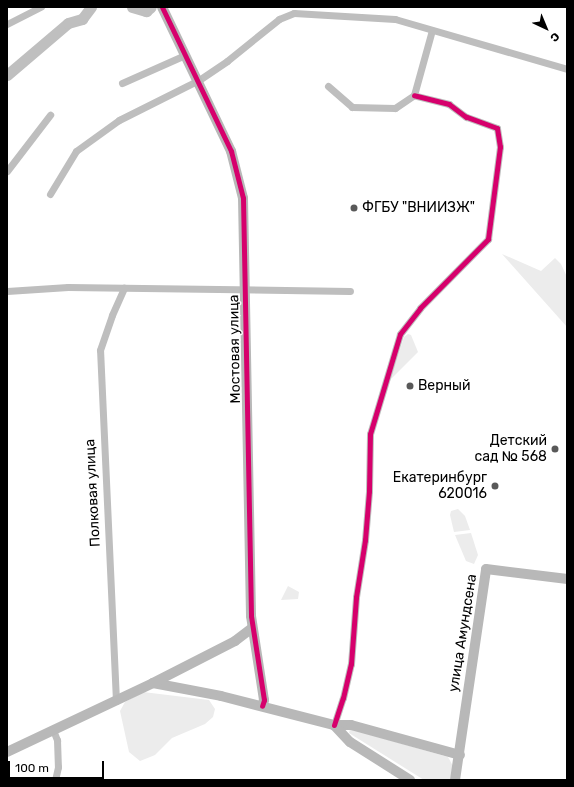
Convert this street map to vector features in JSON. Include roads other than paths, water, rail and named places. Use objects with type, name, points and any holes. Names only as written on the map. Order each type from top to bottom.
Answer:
[{"type":"street","points":[[7,24],[41,7]]},
{"type":"street","name":"Мостовая улица","points":[[164,12],[198,80],[237,169],[243,198],[252,628],[264,700],[262,706]]},
{"type":"street","points":[[50,194],[76,151],[119,120],[198,80],[227,62],[279,19],[294,13],[395,19],[567,69]]},
{"type":"street","points":[[328,86],[352,107],[396,108],[414,95],[432,30]]},
{"type":"street","points":[[122,82],[185,55]]},
{"type":"street","points":[[334,725],[344,698],[351,664],[356,597],[367,519],[370,434],[400,334],[420,308],[488,239],[500,147],[497,128],[466,116],[449,104],[414,95]]},
{"type":"street","points":[[7,171],[50,115]]},
{"type":"street","points":[[7,291],[68,287],[350,291]]},
{"type":"street","name":"Полковая улица","points":[[116,701],[100,350],[112,314],[124,288]]},
{"type":"street","name":"улица Амундсена","points":[[455,780],[460,755],[486,569],[567,579]]},
{"type":"street","points":[[7,752],[153,684],[235,641],[252,628]]},
{"type":"street","points":[[153,684],[262,706],[334,725],[351,725],[460,755]]},
{"type":"street","points":[[334,725],[350,742],[410,780]]},
{"type":"street","points":[[53,730],[57,740],[58,767],[55,780]]},
{"type":"waterway","points":[[7,75],[68,23],[82,19],[91,7]]},
{"type":"waterway","points":[[132,7],[146,11],[151,7]]},
{"type":"place","name":"ФГБУ \"ВНИИЗЖ\"","points":[[354,208]]},
{"type":"place","name":"Верный","points":[[410,386]]},
{"type":"place","name":"Детский сад № 568","points":[[555,449]]},
{"type":"place","name":"Екатеринбург 620016","points":[[495,486]]}]
